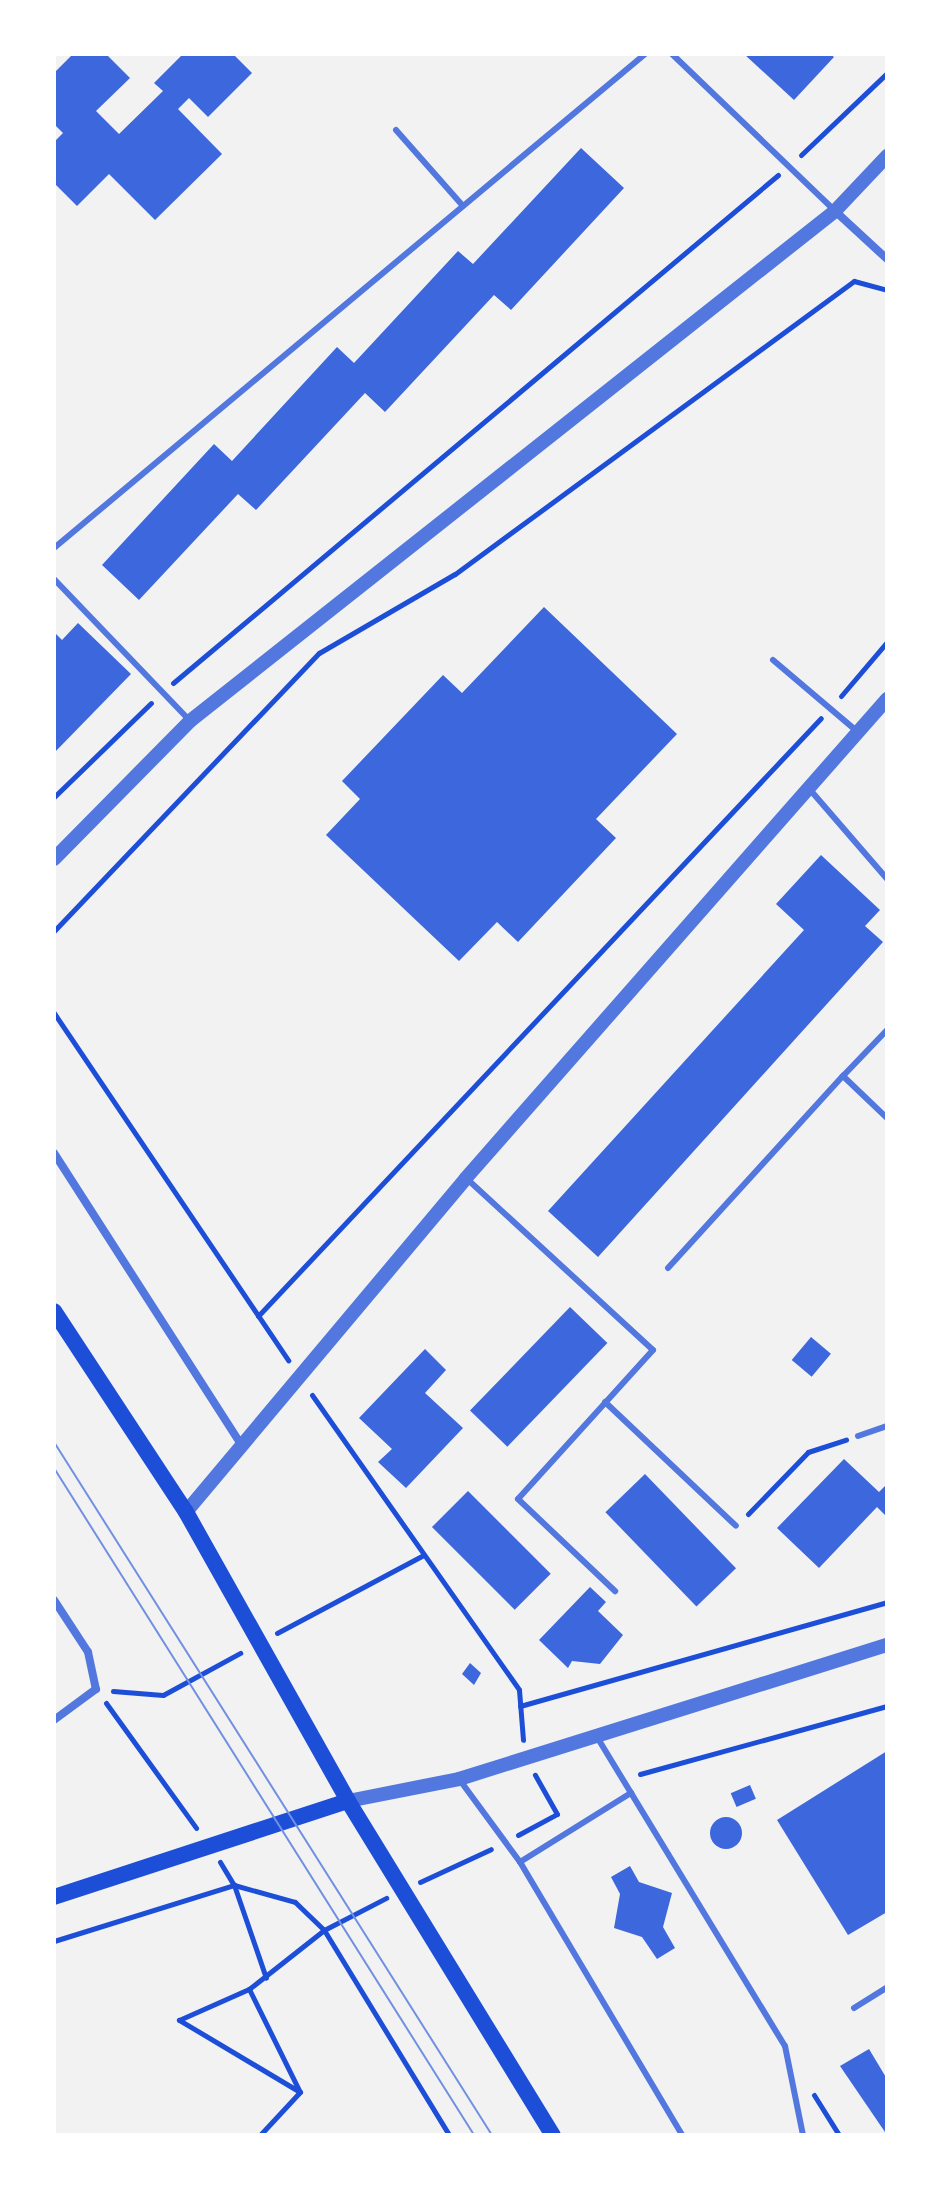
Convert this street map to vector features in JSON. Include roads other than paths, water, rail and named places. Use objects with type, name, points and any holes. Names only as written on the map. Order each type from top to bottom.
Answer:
[{"type":"main road","points":[[54,1311],[186,1512],[348,1801],[553,2135]]},
{"type":"main road","points":[[54,1897],[212,1849],[348,1801]]},
{"type":"street","points":[[54,859],[190,721],[835,211],[887,156]]},
{"type":"street","points":[[835,211],[887,259]]},
{"type":"street","points":[[186,1512],[240,1443],[466,1178],[812,792],[887,699]]},
{"type":"street","points":[[54,1153],[240,1443]]},
{"type":"street","points":[[54,1600],[88,1652],[96,1689],[54,1720]]},
{"type":"street","points":[[348,1801],[459,1779],[887,1645]]},
{"type":"lane","points":[[54,548],[645,54]]},
{"type":"lane","points":[[672,54],[791,165],[835,211]]},
{"type":"lane","points":[[396,130],[463,206]]},
{"type":"lane","points":[[54,579],[111,631],[160,694],[190,721]]},
{"type":"lane","points":[[773,660],[859,733]]},
{"type":"lane","points":[[812,792],[887,879]]},
{"type":"lane","points":[[668,1268],[887,1030]]},
{"type":"lane","points":[[843,1076],[887,1118]]},
{"type":"lane","points":[[466,1178],[653,1350],[518,1499],[615,1591]]},
{"type":"lane","points":[[605,1402],[736,1526]]},
{"type":"lane","points":[[858,1436],[887,1426]]},
{"type":"lane","points":[[596,1735],[785,2046],[803,2135]]},
{"type":"lane","points":[[459,1779],[520,1862],[682,2135]]},
{"type":"lane","points":[[520,1862],[631,1793]]},
{"type":"lane","points":[[854,2008],[887,1987]]},
{"type":"tram line","points":[[54,1442],[492,2135]]},
{"type":"tram line","points":[[54,1468],[474,2135]]}]
